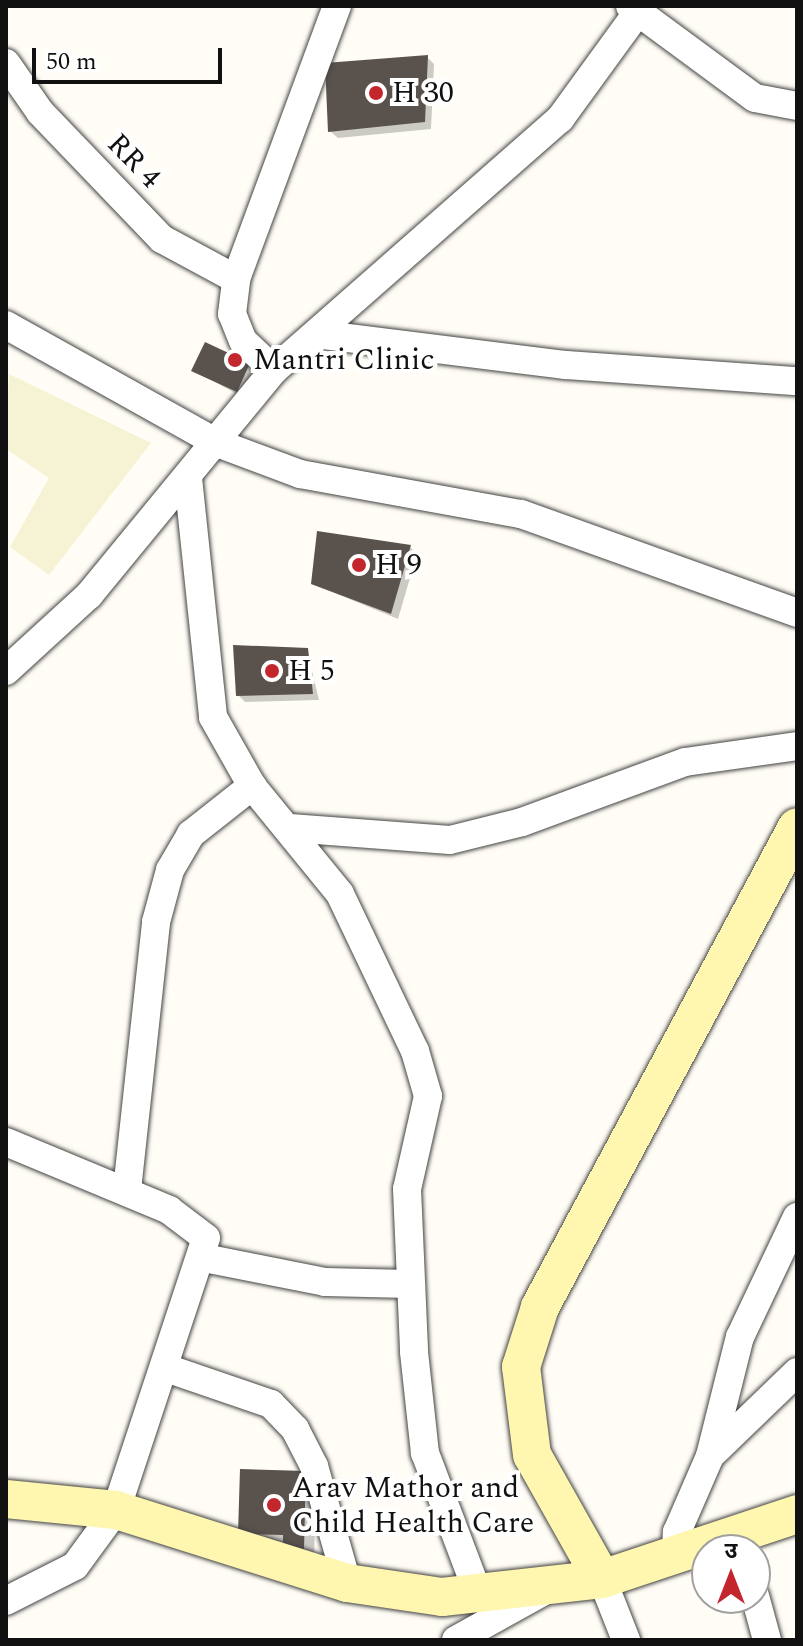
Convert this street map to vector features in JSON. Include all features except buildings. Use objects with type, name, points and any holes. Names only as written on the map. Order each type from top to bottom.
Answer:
[{"type":"street","points":[[274,370],[243,341],[232,314],[236,279],[337,6]]},
{"type":"street","points":[[6,671],[89,595],[274,370],[560,119],[638,7],[755,98],[797,106]]},
{"type":"street","name":"RR 4","points":[[6,63],[40,112],[162,239],[236,279]]},
{"type":"street","points":[[316,334],[566,365],[797,381]]},
{"type":"street","points":[[11,337],[217,443],[300,474],[521,514],[797,613]]},
{"type":"street","points":[[188,478],[213,717],[252,786],[290,828],[340,894],[415,1051],[428,1096],[407,1189],[409,1284],[425,1453],[478,1593]]},
{"type":"street","points":[[290,828],[450,840],[522,822],[685,762],[797,746]]},
{"type":"street","points":[[127,1190],[156,922],[170,870],[191,834],[252,786]]},
{"type":"street","points":[[626,1640],[602,1579],[532,1455],[521,1367],[540,1307],[797,827]]},
{"type":"street","points":[[6,1142],[127,1190],[195,1223],[206,1238],[204,1258],[116,1510],[75,1566],[6,1601]]},
{"type":"street","points":[[676,1555],[677,1532],[710,1456],[740,1337],[797,1217]]},
{"type":"street","points":[[204,1258],[325,1282],[409,1284]]},
{"type":"street","points":[[166,1368],[271,1404],[295,1429],[314,1466],[347,1583]]},
{"type":"street","points":[[710,1456],[797,1372]]},
{"type":"street","points":[[6,1499],[116,1510],[347,1583],[442,1597],[602,1579],[691,1552]]},
{"type":"street","points":[[757,1534],[796,1515]]},
{"type":"street","points":[[456,1640],[556,1584]]},
{"type":"street","points":[[760,1614],[767,1640]]},
{"type":"shaded area","points":[[9,374],[151,443],[49,575],[10,547],[49,478],[6,449]]},
{"type":"place","name":"H 30","points":[[376,93]]},
{"type":"place","name":"Mantri Clinic","points":[[235,360]]},
{"type":"place","name":"H 9","points":[[359,565]]},
{"type":"place","name":"H 5","points":[[272,671]]},
{"type":"place","name":"Arav Mathor and Child Health Care","points":[[274,1505]]}]
